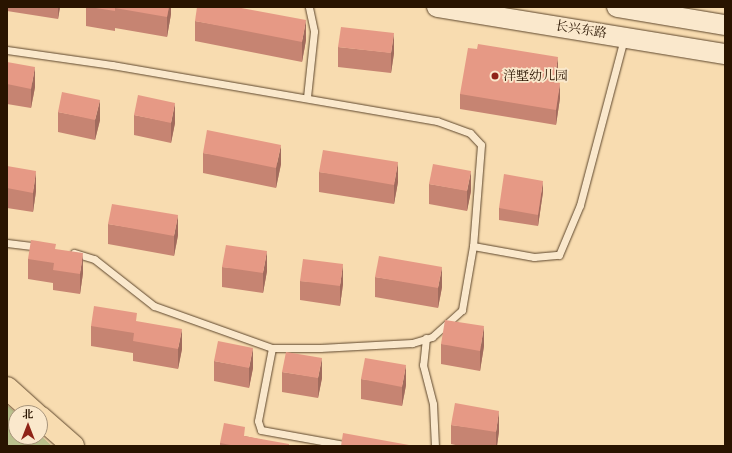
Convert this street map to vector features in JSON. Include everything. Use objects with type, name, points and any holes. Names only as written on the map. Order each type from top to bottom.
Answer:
[{"type":"highway","points":[[7,388],[26,405]]},
{"type":"highway","points":[[48,424],[74,446]]},
{"type":"main road","name":"长兴东路","points":[[437,7],[725,54]]},
{"type":"main road","points":[[617,7],[725,26]]},
{"type":"lane","points":[[307,97],[314,31],[309,7]]},
{"type":"lane","points":[[473,246],[534,257],[559,255],[580,205],[624,37]]},
{"type":"lane","points":[[7,50],[307,97],[437,121],[470,133],[481,145],[473,246],[462,310],[432,336],[412,343],[366,346],[272,348],[154,306],[94,259],[69,252]]},
{"type":"lane","points":[[7,243],[46,248]]},
{"type":"lane","points":[[426,338],[423,365],[433,404],[435,446]]},
{"type":"lane","points":[[272,348],[258,421],[261,430],[350,446]]},
{"type":"green space","points":[[7,405],[8,445],[48,445],[48,442],[52,446],[7,446]]},
{"type":"building","points":[[89,7],[169,7],[167,17],[115,8],[115,11]]},
{"type":"building","points":[[197,7],[236,7],[306,20],[302,42],[195,21]]},
{"type":"building","points":[[341,27],[394,33],[391,53],[338,47]]},
{"type":"building","points":[[478,44],[558,57],[554,82],[560,83],[556,110],[460,94],[468,48],[477,49]]},
{"type":"building","points":[[7,62],[35,67],[31,89],[7,84]]},
{"type":"building","points":[[62,92],[100,100],[95,120],[58,112]]},
{"type":"building","points":[[138,95],[175,103],[171,123],[134,115]]},
{"type":"building","points":[[207,130],[281,145],[276,168],[203,153]]},
{"type":"building","points":[[323,150],[398,162],[394,185],[319,172]]},
{"type":"building","points":[[433,164],[471,171],[467,191],[429,184]]},
{"type":"building","points":[[7,166],[36,171],[33,193],[7,188]]},
{"type":"building","points":[[504,174],[543,181],[538,215],[499,208]]},
{"type":"building","points":[[112,204],[178,215],[174,236],[108,224]]},
{"type":"building","points":[[31,240],[56,244],[55,249],[83,253],[80,274],[53,270],[54,263],[28,259]]},
{"type":"building","points":[[226,245],[267,251],[263,273],[222,267]]},
{"type":"building","points":[[379,256],[442,267],[438,288],[375,277]]},
{"type":"building","points":[[303,259],[343,264],[340,286],[300,281]]},
{"type":"building","points":[[94,306],[137,313],[136,321],[182,329],[178,349],[133,341],[134,333],[91,326]]},
{"type":"building","points":[[445,320],[484,326],[480,351],[441,344]]},
{"type":"building","points":[[218,341],[253,348],[249,368],[214,361]]},
{"type":"building","points":[[286,352],[322,358],[318,378],[282,372]]},
{"type":"building","points":[[365,358],[406,365],[402,387],[361,379]]},
{"type":"building","points":[[455,403],[499,411],[496,432],[451,425]]},
{"type":"building","points":[[224,423],[245,427],[244,436],[289,444],[289,446],[236,446],[220,443]]},
{"type":"building","points":[[343,433],[409,445],[409,446],[341,446]]},
{"type":"place","name":"洋墅幼儿园","points":[[495,76]]}]
